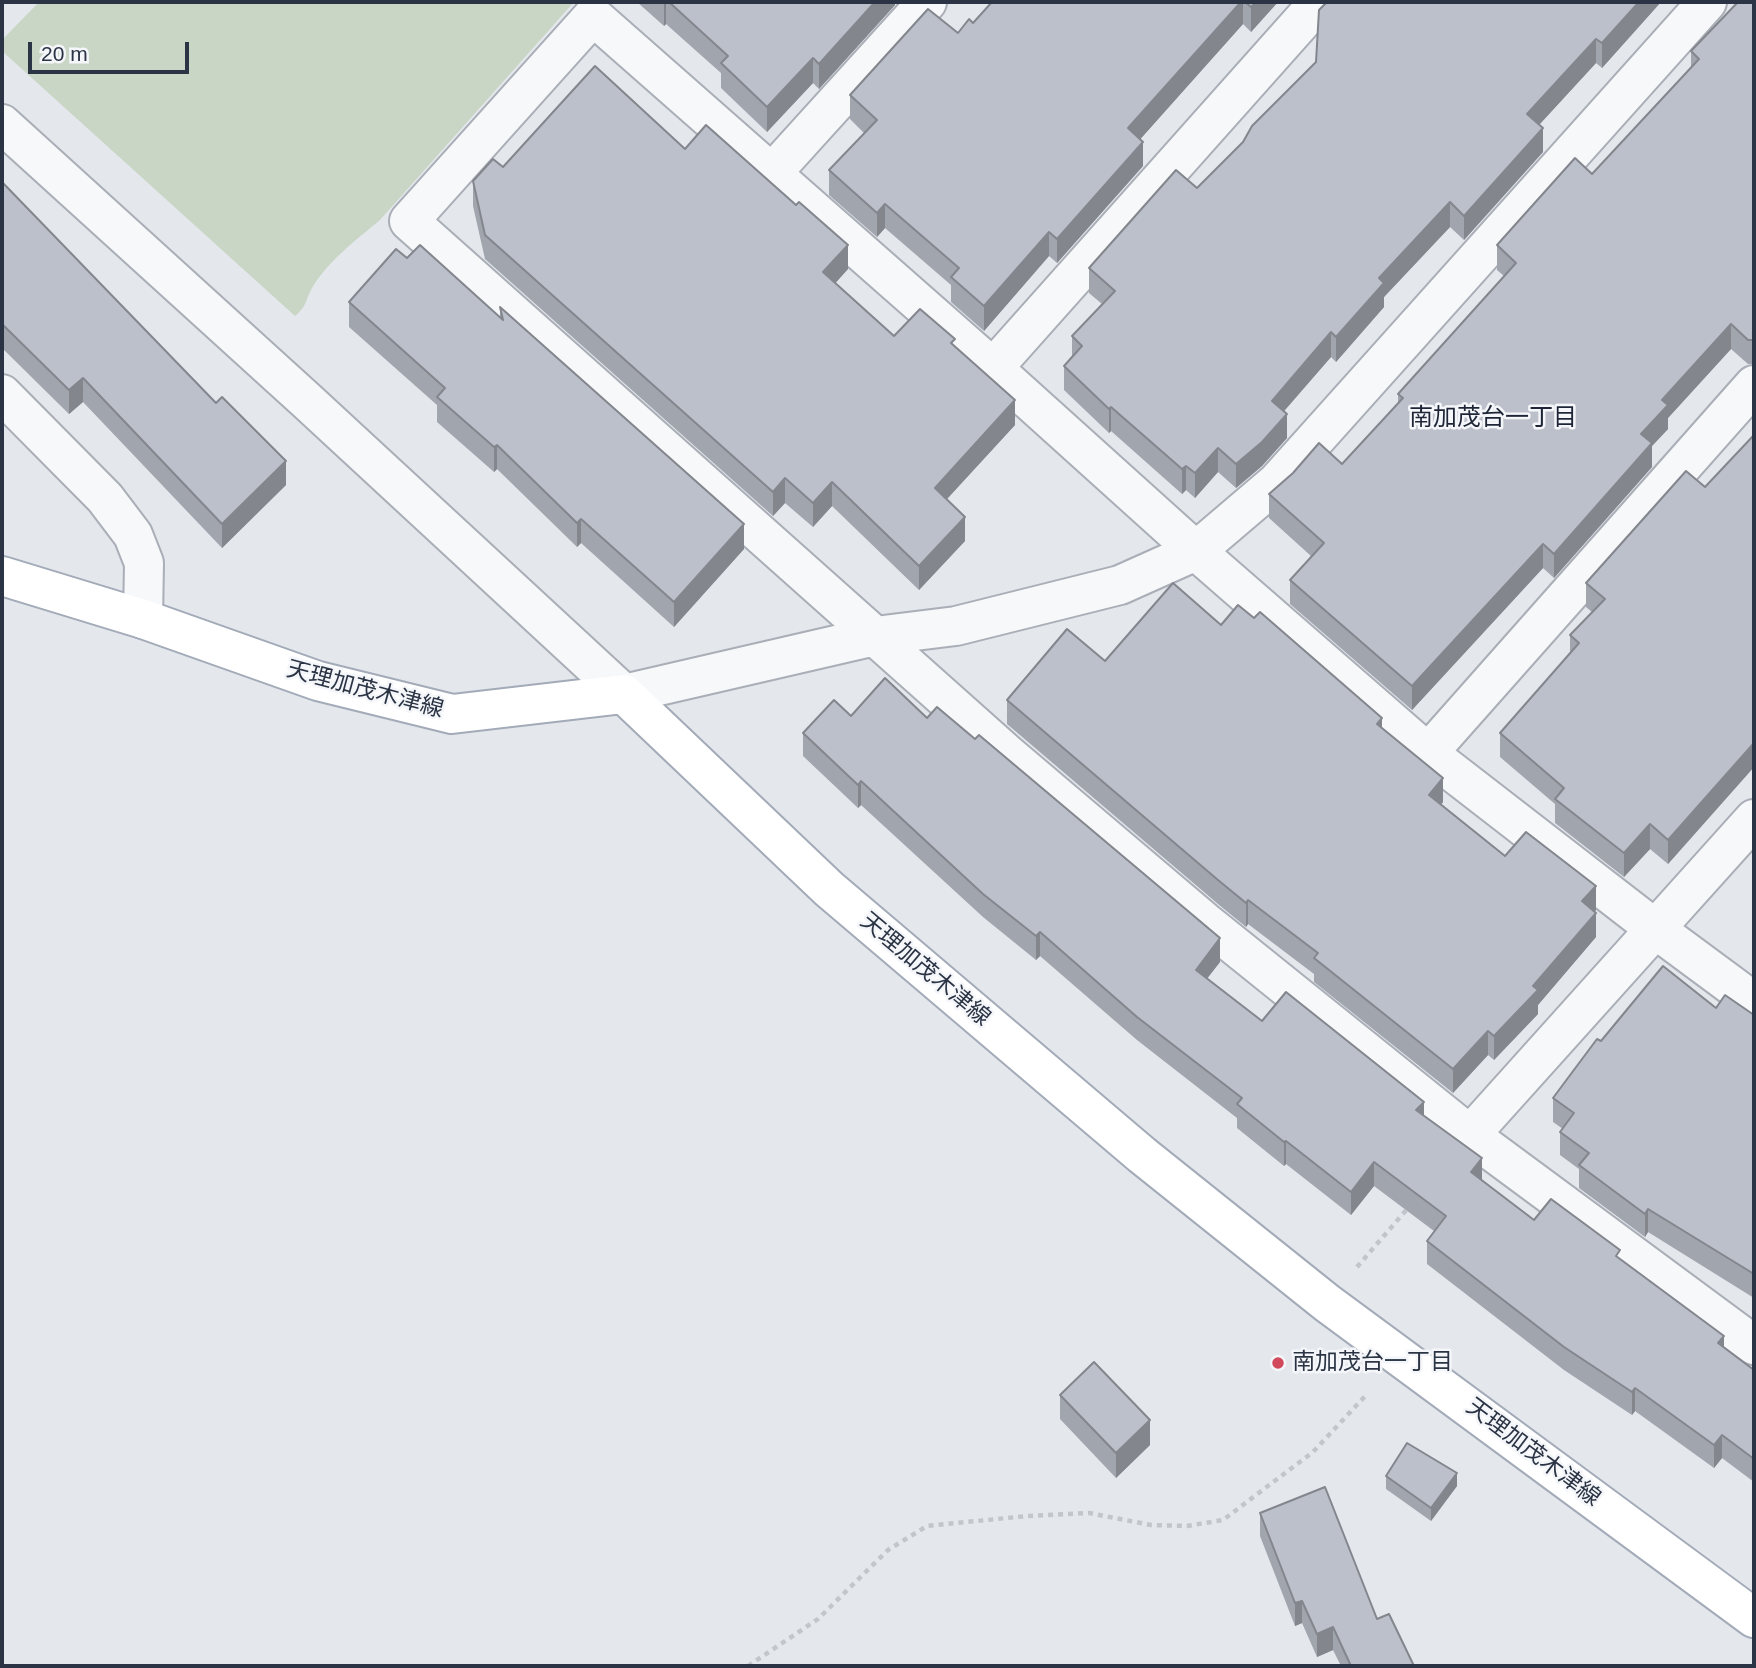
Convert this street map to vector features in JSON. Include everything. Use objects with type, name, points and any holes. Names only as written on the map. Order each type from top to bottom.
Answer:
[{"type":"main road","name":"天理加茂木津線","points":[[2,576],[143,619],[318,681],[452,714],[624,694],[829,889],[1142,1155],[1327,1303],[1754,1618]]},
{"type":"street","points":[[772,173],[927,2]]},
{"type":"street","points":[[993,368],[1319,2]]},
{"type":"street","points":[[2,124],[624,694],[875,636],[956,626],[1120,585],[1196,551],[1277,482],[1707,2]]},
{"type":"street","points":[[1754,1002],[1654,928],[1428,752],[1196,551],[993,368],[593,16],[409,221],[1006,753],[1204,921],[1470,1135],[1754,1345]]},
{"type":"street","points":[[1428,752],[1754,385]]},
{"type":"street","points":[[2,394],[105,498],[133,535],[144,563],[143,619]]},
{"type":"street","points":[[1470,1135],[1754,819]]},
{"type":"path","points":[[1327,1303],[1416,1198]]},
{"type":"path","points":[[748,1666],[818,1619],[888,1550],[927,1526],[1089,1513],[1151,1525],[1187,1526],[1223,1520],[1313,1452],[1402,1356]]},
{"type":"green space","points":[[39,2],[574,2],[380,220],[326,269],[295,316],[2,51],[2,40]]},
{"type":"building","points":[[669,2],[875,2],[819,64],[813,58],[767,107],[721,63],[728,56]]},
{"type":"building","points":[[992,2],[1241,2],[1128,128],[1143,142],[1057,239],[1049,232],[984,306],[951,277],[959,268],[885,204],[877,213],[829,170],[877,120],[850,95],[928,9],[958,33],[969,19],[973,23]]},
{"type":"building","points":[[1327,2],[1639,2],[1602,43],[1596,39],[1527,114],[1543,128],[1464,216],[1450,202],[1379,278],[1384,283],[1336,337],[1331,332],[1272,401],[1287,414],[1262,442],[1236,464],[1218,448],[1195,473],[1186,466],[1182,469],[1111,407],[1109,409],[1064,366],[1082,346],[1072,336],[1115,291],[1089,268],[1176,170],[1197,188],[1243,142],[1252,126],[1316,62],[1319,10]]},
{"type":"building","points":[[1738,2],[1754,2],[1754,340],[1748,340],[1731,324],[1662,400],[1668,405],[1641,434],[1652,443],[1554,554],[1543,544],[1412,686],[1290,580],[1324,543],[1269,494],[1293,473],[1319,443],[1342,464],[1403,398],[1398,394],[1516,263],[1497,245],[1575,158],[1592,174],[1699,59],[1691,51]]},
{"type":"building","points":[[595,66],[685,149],[706,125],[796,205],[799,202],[848,245],[823,272],[894,336],[920,309],[955,339],[951,343],[1015,400],[935,488],[965,517],[919,566],[832,482],[813,503],[785,478],[773,492],[485,235],[473,181],[493,159],[503,167]]},
{"type":"building","points":[[2,182],[216,403],[222,397],[286,461],[222,524],[83,378],[69,390],[2,324]]},
{"type":"building","points":[[420,245],[503,320],[500,307],[744,524],[674,602],[581,519],[577,523],[497,445],[494,447],[437,397],[445,388],[349,302],[396,249],[407,258]]},
{"type":"building","points":[[1754,435],[1754,743],[1668,840],[1650,824],[1624,853],[1555,799],[1564,788],[1500,733],[1579,643],[1570,635],[1605,599],[1586,583],[1686,471],[1705,487]]},
{"type":"building","points":[[1173,583],[1221,625],[1238,605],[1254,618],[1260,612],[1382,718],[1377,724],[1443,778],[1429,795],[1505,856],[1526,832],[1596,886],[1582,901],[1596,913],[1533,986],[1538,990],[1494,1036],[1488,1031],[1453,1069],[1314,958],[1318,953],[1218,880],[1007,700],[1067,629],[1105,661]]},
{"type":"building","points":[[885,678],[927,718],[937,707],[975,739],[979,735],[1220,938],[1196,970],[1262,1021],[1286,992],[1424,1102],[1416,1110],[1482,1158],[1471,1172],[1534,1220],[1551,1199],[1620,1250],[1616,1256],[1724,1336],[1718,1343],[1754,1370],[1754,1459],[1722,1435],[1714,1445],[1635,1388],[1632,1392],[1564,1347],[1427,1241],[1446,1216],[1374,1162],[1351,1192],[1284,1142],[1237,1104],[1242,1098],[1137,1017],[1040,932],[1036,936],[983,894],[861,781],[858,785],[803,733],[834,700],[851,716]]},
{"type":"building","points":[[1663,966],[1716,1008],[1725,995],[1754,1015],[1754,1274],[1648,1209],[1645,1214],[1579,1165],[1589,1153],[1560,1132],[1574,1113],[1553,1098],[1597,1039],[1601,1041]]},
{"type":"building","points":[[1094,1362],[1150,1420],[1116,1453],[1060,1395]]},
{"type":"building","points":[[1407,1443],[1457,1473],[1431,1508],[1386,1476]]},
{"type":"building","points":[[1325,1487],[1377,1619],[1389,1614],[1414,1666],[1351,1666],[1333,1627],[1317,1634],[1302,1601],[1295,1603],[1260,1513]]},
{"type":"place","name":"南加茂台一丁目","points":[[1278,1363]]},
{"type":"district","name":"南加茂台一丁目","points":[[1493,418]]}]
